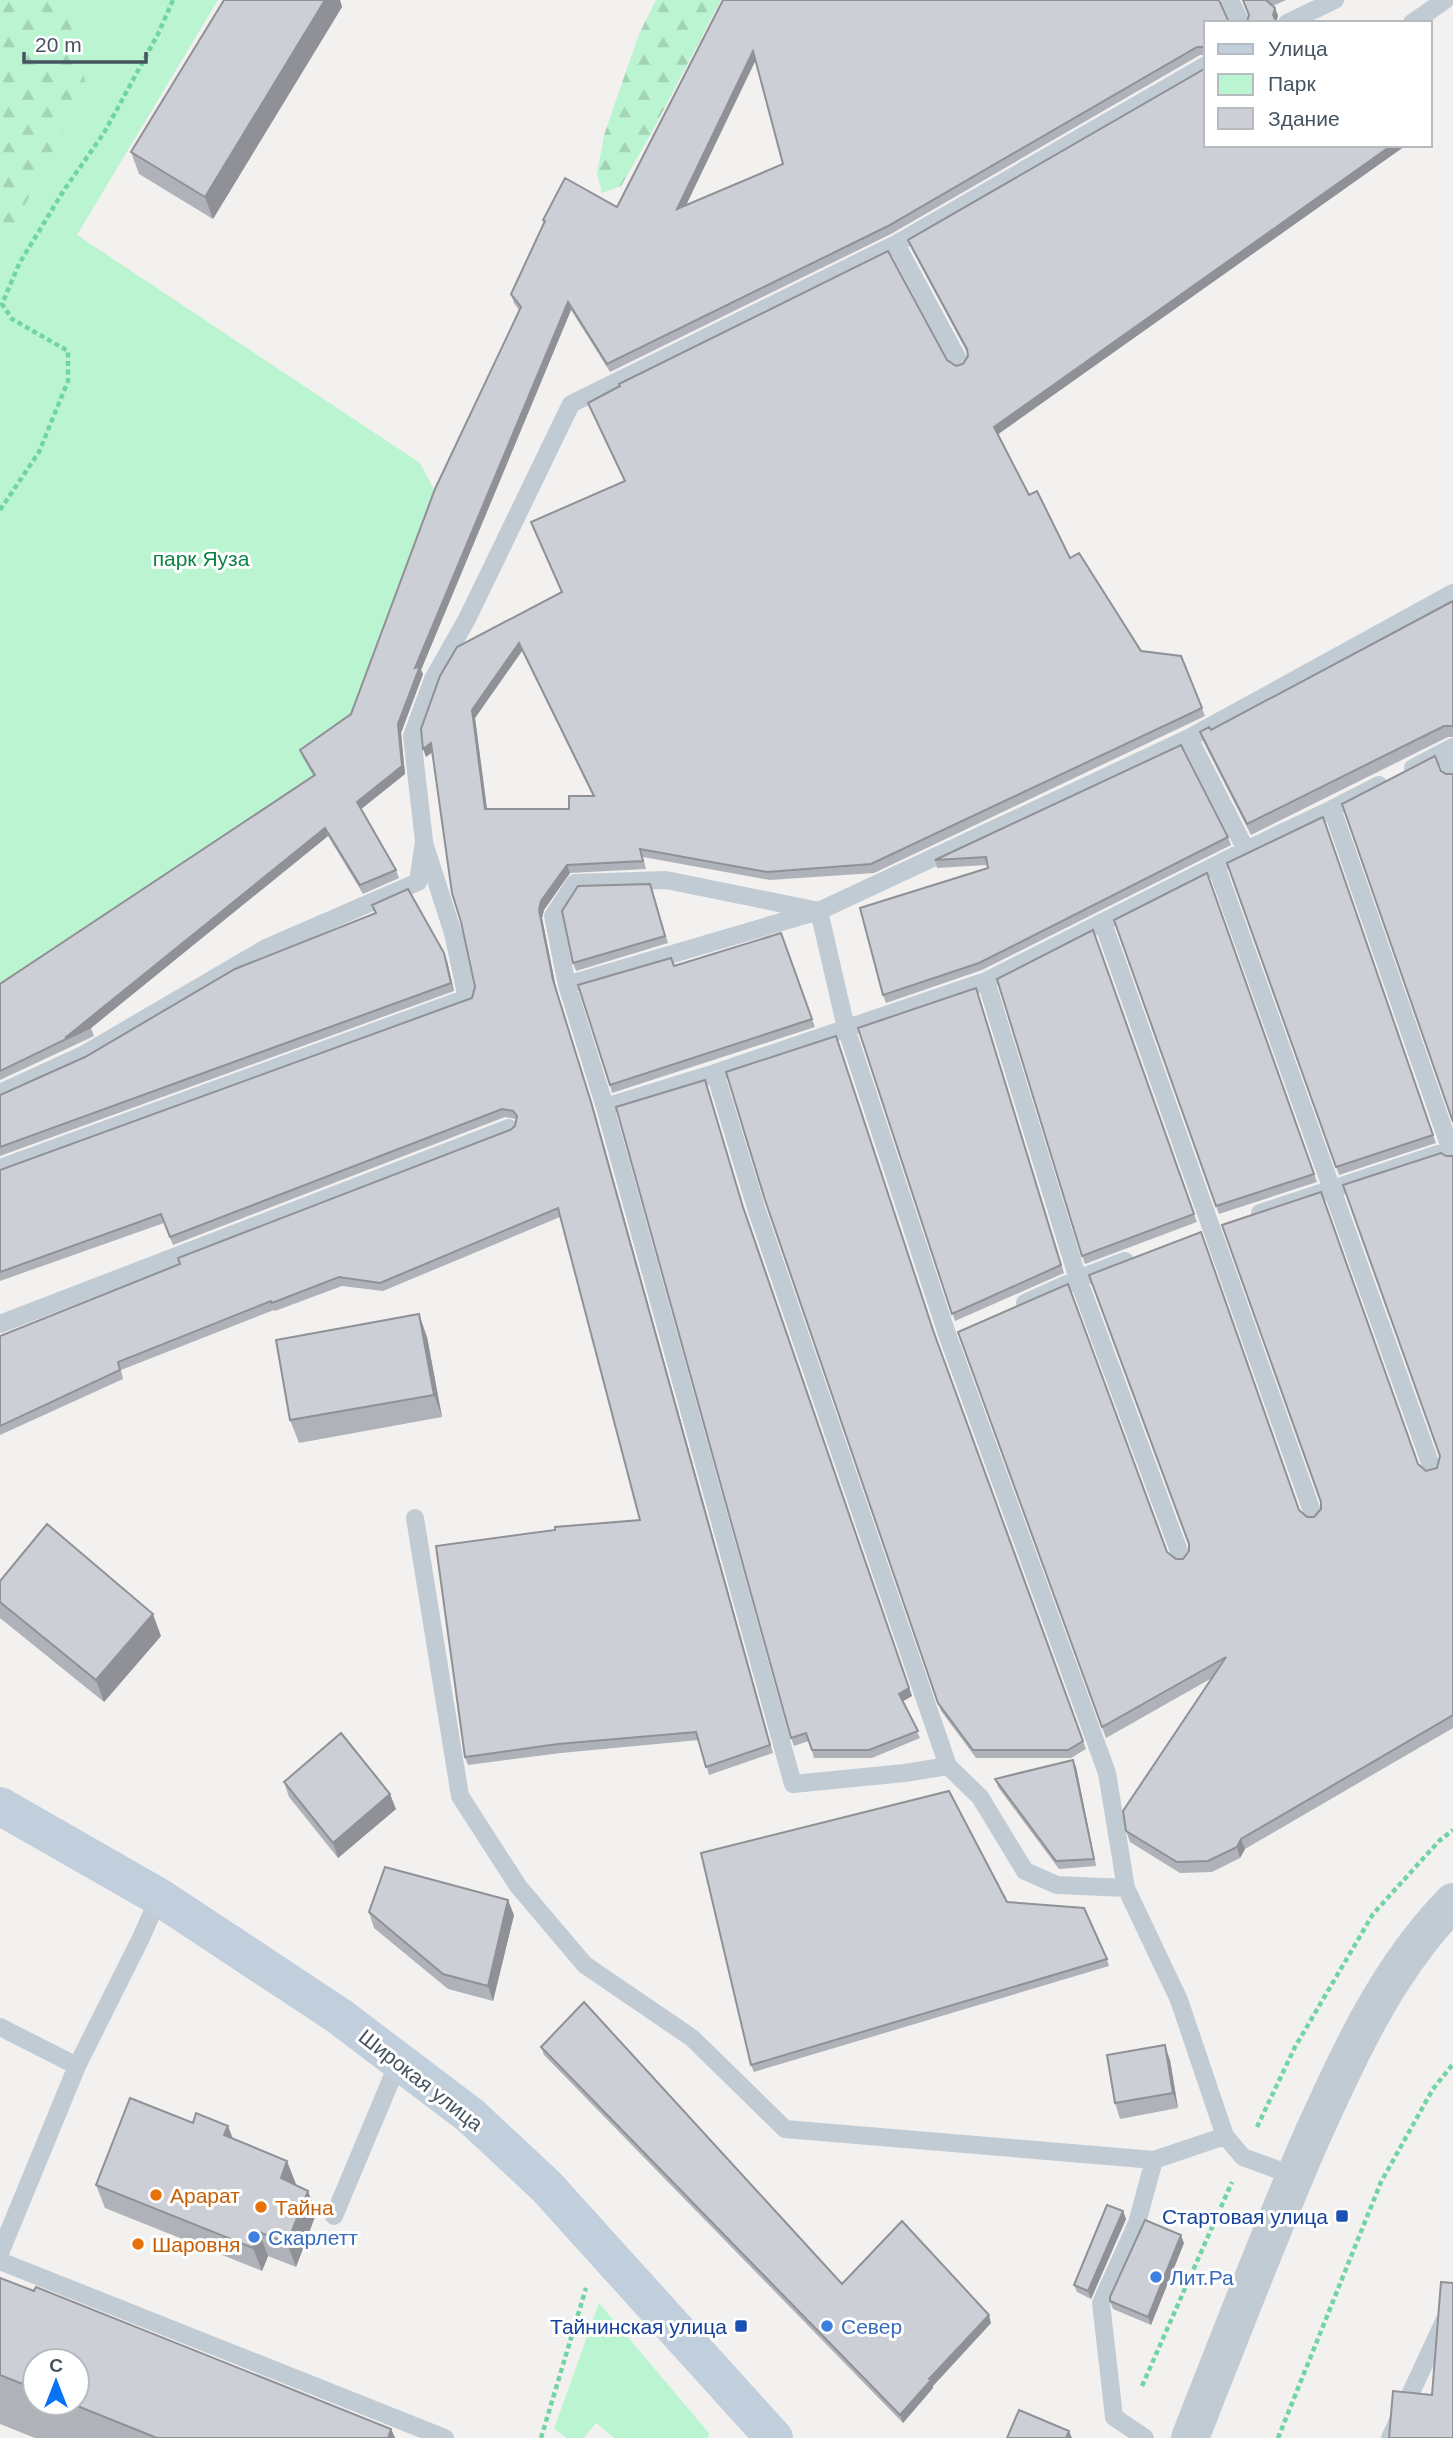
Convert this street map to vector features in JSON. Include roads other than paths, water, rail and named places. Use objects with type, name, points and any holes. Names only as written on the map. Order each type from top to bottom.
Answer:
[{"type":"main road","name":"Широкая улица","points":[[0,1806],[159,1897],[339,2016],[471,2116],[545,2186],[771,2437]]},
{"type":"street","points":[[1189,2438],[1295,2176],[1340,2074],[1387,1987],[1430,1926],[1453,1902]]},
{"type":"lane","points":[[1230,0],[1240,21]]},
{"type":"lane","points":[[1291,21],[1335,0]]},
{"type":"lane","points":[[1415,21],[1446,0]]},
{"type":"lane","points":[[0,1168],[467,998],[453,933],[424,841],[412,736],[433,679],[467,618],[571,404],[896,243],[1204,66]]},
{"type":"lane","points":[[896,243],[960,363]]},
{"type":"lane","points":[[567,985],[818,911],[1189,738],[1453,593]]},
{"type":"lane","points":[[1189,738],[1246,850]]},
{"type":"lane","points":[[605,1107],[715,1073],[986,981],[1449,749],[1453,774]]},
{"type":"lane","points":[[1247,1217],[1452,1152],[1332,809]]},
{"type":"lane","points":[[0,1093],[83,1055],[266,948],[418,882],[424,841]]},
{"type":"lane","points":[[1216,866],[1433,1471]]},
{"type":"lane","points":[[818,911],[666,880],[575,883],[553,916],[567,985],[605,1107],[793,1784],[948,1766]]},
{"type":"lane","points":[[818,911],[846,1028],[1107,1773],[1126,1888],[1179,2000],[1225,2136],[1243,2157],[1295,2176]]},
{"type":"lane","points":[[1103,923],[1314,1517]]},
{"type":"lane","points":[[986,981],[1078,1279],[1182,1559]]},
{"type":"lane","points":[[715,1073],[757,1211],[948,1766],[980,1797],[1026,1871],[1057,1885],[1126,1888]]},
{"type":"lane","points":[[0,1324],[509,1128]]},
{"type":"lane","points":[[1007,1311],[1138,1256]]},
{"type":"lane","points":[[415,1518],[460,1796],[518,1886],[584,1965],[692,2038],[785,2129],[1154,2160],[1225,2136]]},
{"type":"lane","points":[[0,2253],[77,2066],[159,1897]]},
{"type":"lane","points":[[0,2027],[77,2066]]},
{"type":"lane","points":[[334,2216],[399,2062]]},
{"type":"lane","points":[[1144,2438],[1114,2417],[1101,2303],[1137,2223],[1154,2160]]},
{"type":"lane","points":[[0,2261],[445,2438]]},
{"type":"lane","points":[[1390,2438],[1453,2302]]},
{"type":"place","name":"Арарат","points":[[156,2195]]},
{"type":"place","name":"Тайна","points":[[261,2207]]},
{"type":"place","name":"Стартовая улица","points":[[1342,2216]]},
{"type":"place","name":"Скарлетт","points":[[254,2237]]},
{"type":"place","name":"Шаровня","points":[[138,2244]]},
{"type":"place","name":"Лит.Ра","points":[[1156,2277]]},
{"type":"place","name":"Тайнинская улица","points":[[741,2326]]},
{"type":"place","name":"Север","points":[[827,2326]]},
{"type":"park label","name":"парк Яуза","points":[[201,558]]}]
